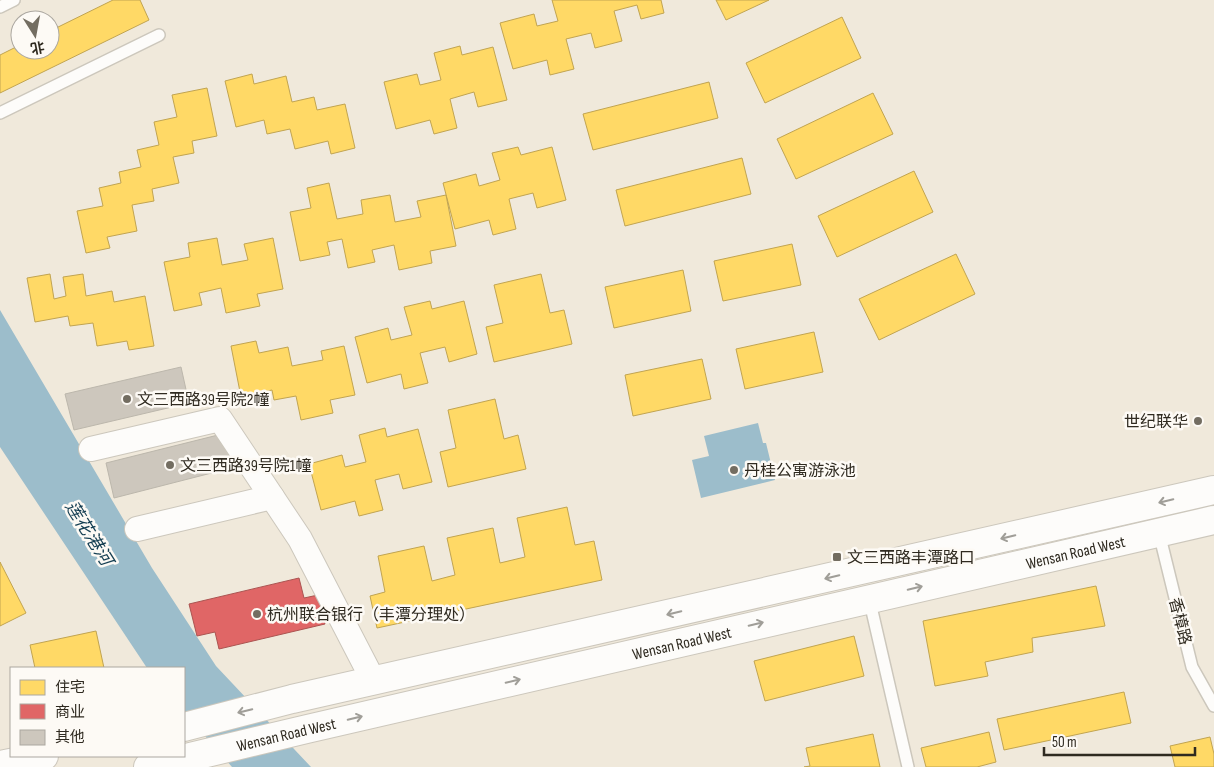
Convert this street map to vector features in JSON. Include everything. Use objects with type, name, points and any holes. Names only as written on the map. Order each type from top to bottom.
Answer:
[{"type":"main road","name":"Wensan Road West","points":[[185,726],[373,680],[1214,490]]},
{"type":"main road","name":"Wensan Road West","points":[[148,767],[869,598],[1214,520]]},
{"type":"main road","points":[[0,765],[39,757]]},
{"type":"street","points":[[91,449],[220,419],[300,539],[373,680]]},
{"type":"street","points":[[137,529],[272,497]]},
{"type":"lane","points":[[0,7],[14,0]]},
{"type":"lane","points":[[0,113],[159,35]]},
{"type":"lane","name":"香樟路","points":[[1159,532],[1192,667],[1214,706]]},
{"type":"lane","points":[[869,598],[908,767]]},
{"type":"water","name":"莲花港河","points":[[0,310],[152,568],[216,666],[311,767],[232,767],[185,713],[185,667],[146,667],[0,447]]},
{"type":"water","name":"丹桂公寓游泳池","points":[[758,423],[763,443],[766,443],[775,480],[701,498],[692,460],[709,456],[704,436]]},
{"type":"building: 住宅","points":[[113,0],[140,0],[149,20],[0,93],[0,55],[10,50],[10,60],[60,60],[60,26]]},
{"type":"building: 住宅","points":[[552,0],[661,0],[664,13],[641,19],[637,5],[614,11],[622,41],[595,48],[591,33],[566,39],[574,69],[550,75],[547,60],[513,69],[500,23],[534,14],[537,26],[558,21]]},
{"type":"building: 住宅","points":[[716,0],[769,0],[726,20]]},
{"type":"building: 住宅","points":[[842,17],[861,58],[765,103],[746,63]]},
{"type":"building: 住宅","points":[[460,46],[462,55],[493,47],[507,100],[478,107],[474,92],[450,99],[457,128],[434,134],[430,120],[396,129],[384,82],[417,74],[420,85],[441,80],[434,53]]},
{"type":"building: 住宅","points":[[252,74],[254,84],[286,76],[292,102],[314,97],[317,110],[345,104],[355,148],[331,154],[328,141],[295,149],[290,129],[267,134],[264,120],[236,127],[225,81]]},
{"type":"building: 住宅","points":[[709,82],[718,118],[593,150],[583,114]]},
{"type":"building: 住宅","points":[[207,88],[217,136],[192,141],[194,153],[173,157],[179,183],[152,189],[154,201],[132,205],[137,231],[107,237],[110,248],[86,253],[77,211],[103,206],[99,188],[121,183],[119,172],[141,167],[137,150],[159,145],[154,122],[177,117],[172,95]]},
{"type":"building: 住宅","points":[[873,93],[893,134],[796,179],[777,139]]},
{"type":"building: 住宅","points":[[518,147],[521,155],[552,147],[566,200],[537,208],[533,193],[509,199],[516,229],[493,235],[489,220],[455,229],[443,183],[476,174],[479,186],[500,180],[492,153]]},
{"type":"building: 住宅","points":[[742,158],[751,194],[625,226],[616,190]]},
{"type":"building: 住宅","points":[[914,171],[933,212],[837,257],[818,216]]},
{"type":"building: 住宅","points":[[329,183],[337,219],[363,214],[361,200],[390,195],[395,222],[421,217],[417,201],[446,195],[456,246],[430,251],[432,263],[399,270],[394,245],[372,250],[375,262],[348,268],[342,239],[327,242],[330,255],[300,261],[290,212],[311,208],[307,188]]},
{"type":"building: 住宅","points":[[217,238],[222,265],[248,260],[244,244],[273,238],[283,289],[257,294],[260,306],[226,313],[221,288],[199,293],[202,305],[174,311],[164,262],[190,257],[188,243]]},
{"type":"building: 住宅","points":[[792,244],[801,285],[723,301],[714,261]]},
{"type":"building: 住宅","points":[[956,254],[975,294],[879,340],[859,299]]},
{"type":"building: 住宅","points":[[683,270],[691,311],[614,328],[605,287]]},
{"type":"building: 住宅","points":[[50,274],[54,299],[66,296],[63,277],[83,274],[86,296],[112,291],[114,302],[145,296],[154,346],[129,350],[127,341],[97,346],[93,323],[70,326],[68,316],[35,322],[27,278]]},
{"type":"building: 住宅","points":[[541,274],[550,313],[564,310],[572,344],[494,362],[486,327],[503,323],[494,285]]},
{"type":"building: 住宅","points":[[430,301],[432,309],[464,301],[477,354],[449,362],[445,347],[420,353],[428,383],[404,389],[401,374],[367,383],[355,337],[388,328],[391,340],[412,335],[404,307]]},
{"type":"building: 住宅","points":[[814,332],[823,372],[745,389],[736,349]]},
{"type":"building: 住宅","points":[[256,341],[259,353],[288,347],[292,366],[323,360],[321,351],[344,346],[355,395],[330,400],[333,413],[301,420],[296,396],[274,400],[272,390],[241,397],[231,346]]},
{"type":"building: 住宅","points":[[702,359],[711,399],[633,416],[625,375]]},
{"type":"building: 住宅","points":[[495,399],[504,439],[518,435],[526,469],[448,487],[440,452],[456,448],[448,410]]},
{"type":"building: 住宅","points":[[385,428],[387,437],[418,429],[432,482],[403,489],[399,474],[375,480],[383,510],[359,516],[355,501],[321,510],[309,464],[342,455],[345,467],[366,462],[359,435]]},
{"type":"building: 住宅","points":[[567,507],[575,545],[594,541],[602,580],[377,628],[370,596],[385,592],[378,556],[424,546],[432,581],[455,575],[447,538],[493,528],[500,563],[525,557],[517,518]]},
{"type":"building: 住宅","points":[[0,562],[26,613],[0,626]]},
{"type":"building: 住宅","points":[[1096,586],[1105,626],[1032,638],[1033,652],[985,662],[988,676],[935,686],[923,621]]},
{"type":"building: 住宅","points":[[96,631],[104,667],[35,667],[30,645]]},
{"type":"building: 住宅","points":[[854,636],[864,676],[765,701],[754,661]]},
{"type":"building: 住宅","points":[[1124,692],[1131,723],[1004,750],[997,719]]},
{"type":"building: 住宅","points":[[989,732],[996,762],[977,767],[926,767],[921,748]]},
{"type":"building: 住宅","points":[[873,734],[880,767],[804,767],[810,766],[806,748]]},
{"type":"building: 住宅","points":[[1210,737],[1214,754],[1214,767],[1175,767],[1170,746]]},
{"type":"building: 商业","name":"杭州联合银行（丰潭分理处）","points":[[299,578],[304,598],[318,595],[325,624],[219,649],[215,632],[197,636],[189,604]]},
{"type":"building: 其他","name":"文三西路39号院2幢","points":[[181,367],[189,403],[74,430],[65,394]]},
{"type":"building: 其他","name":"文三西路39号院1幢","points":[[226,433],[235,467],[114,498],[106,463]]},
{"type":"place","name":"文三西路39号院2幢","points":[[127,399]]},
{"type":"place","name":"世纪联华","points":[[1198,421]]},
{"type":"place","name":"文三西路39号院1幢","points":[[170,465]]},
{"type":"place","name":"丹桂公寓游泳池","points":[[734,470]]},
{"type":"place","name":"文三西路丰潭路口","points":[[837,557]]},
{"type":"place","name":"杭州联合银行（丰潭分理处）","points":[[257,614]]}]
